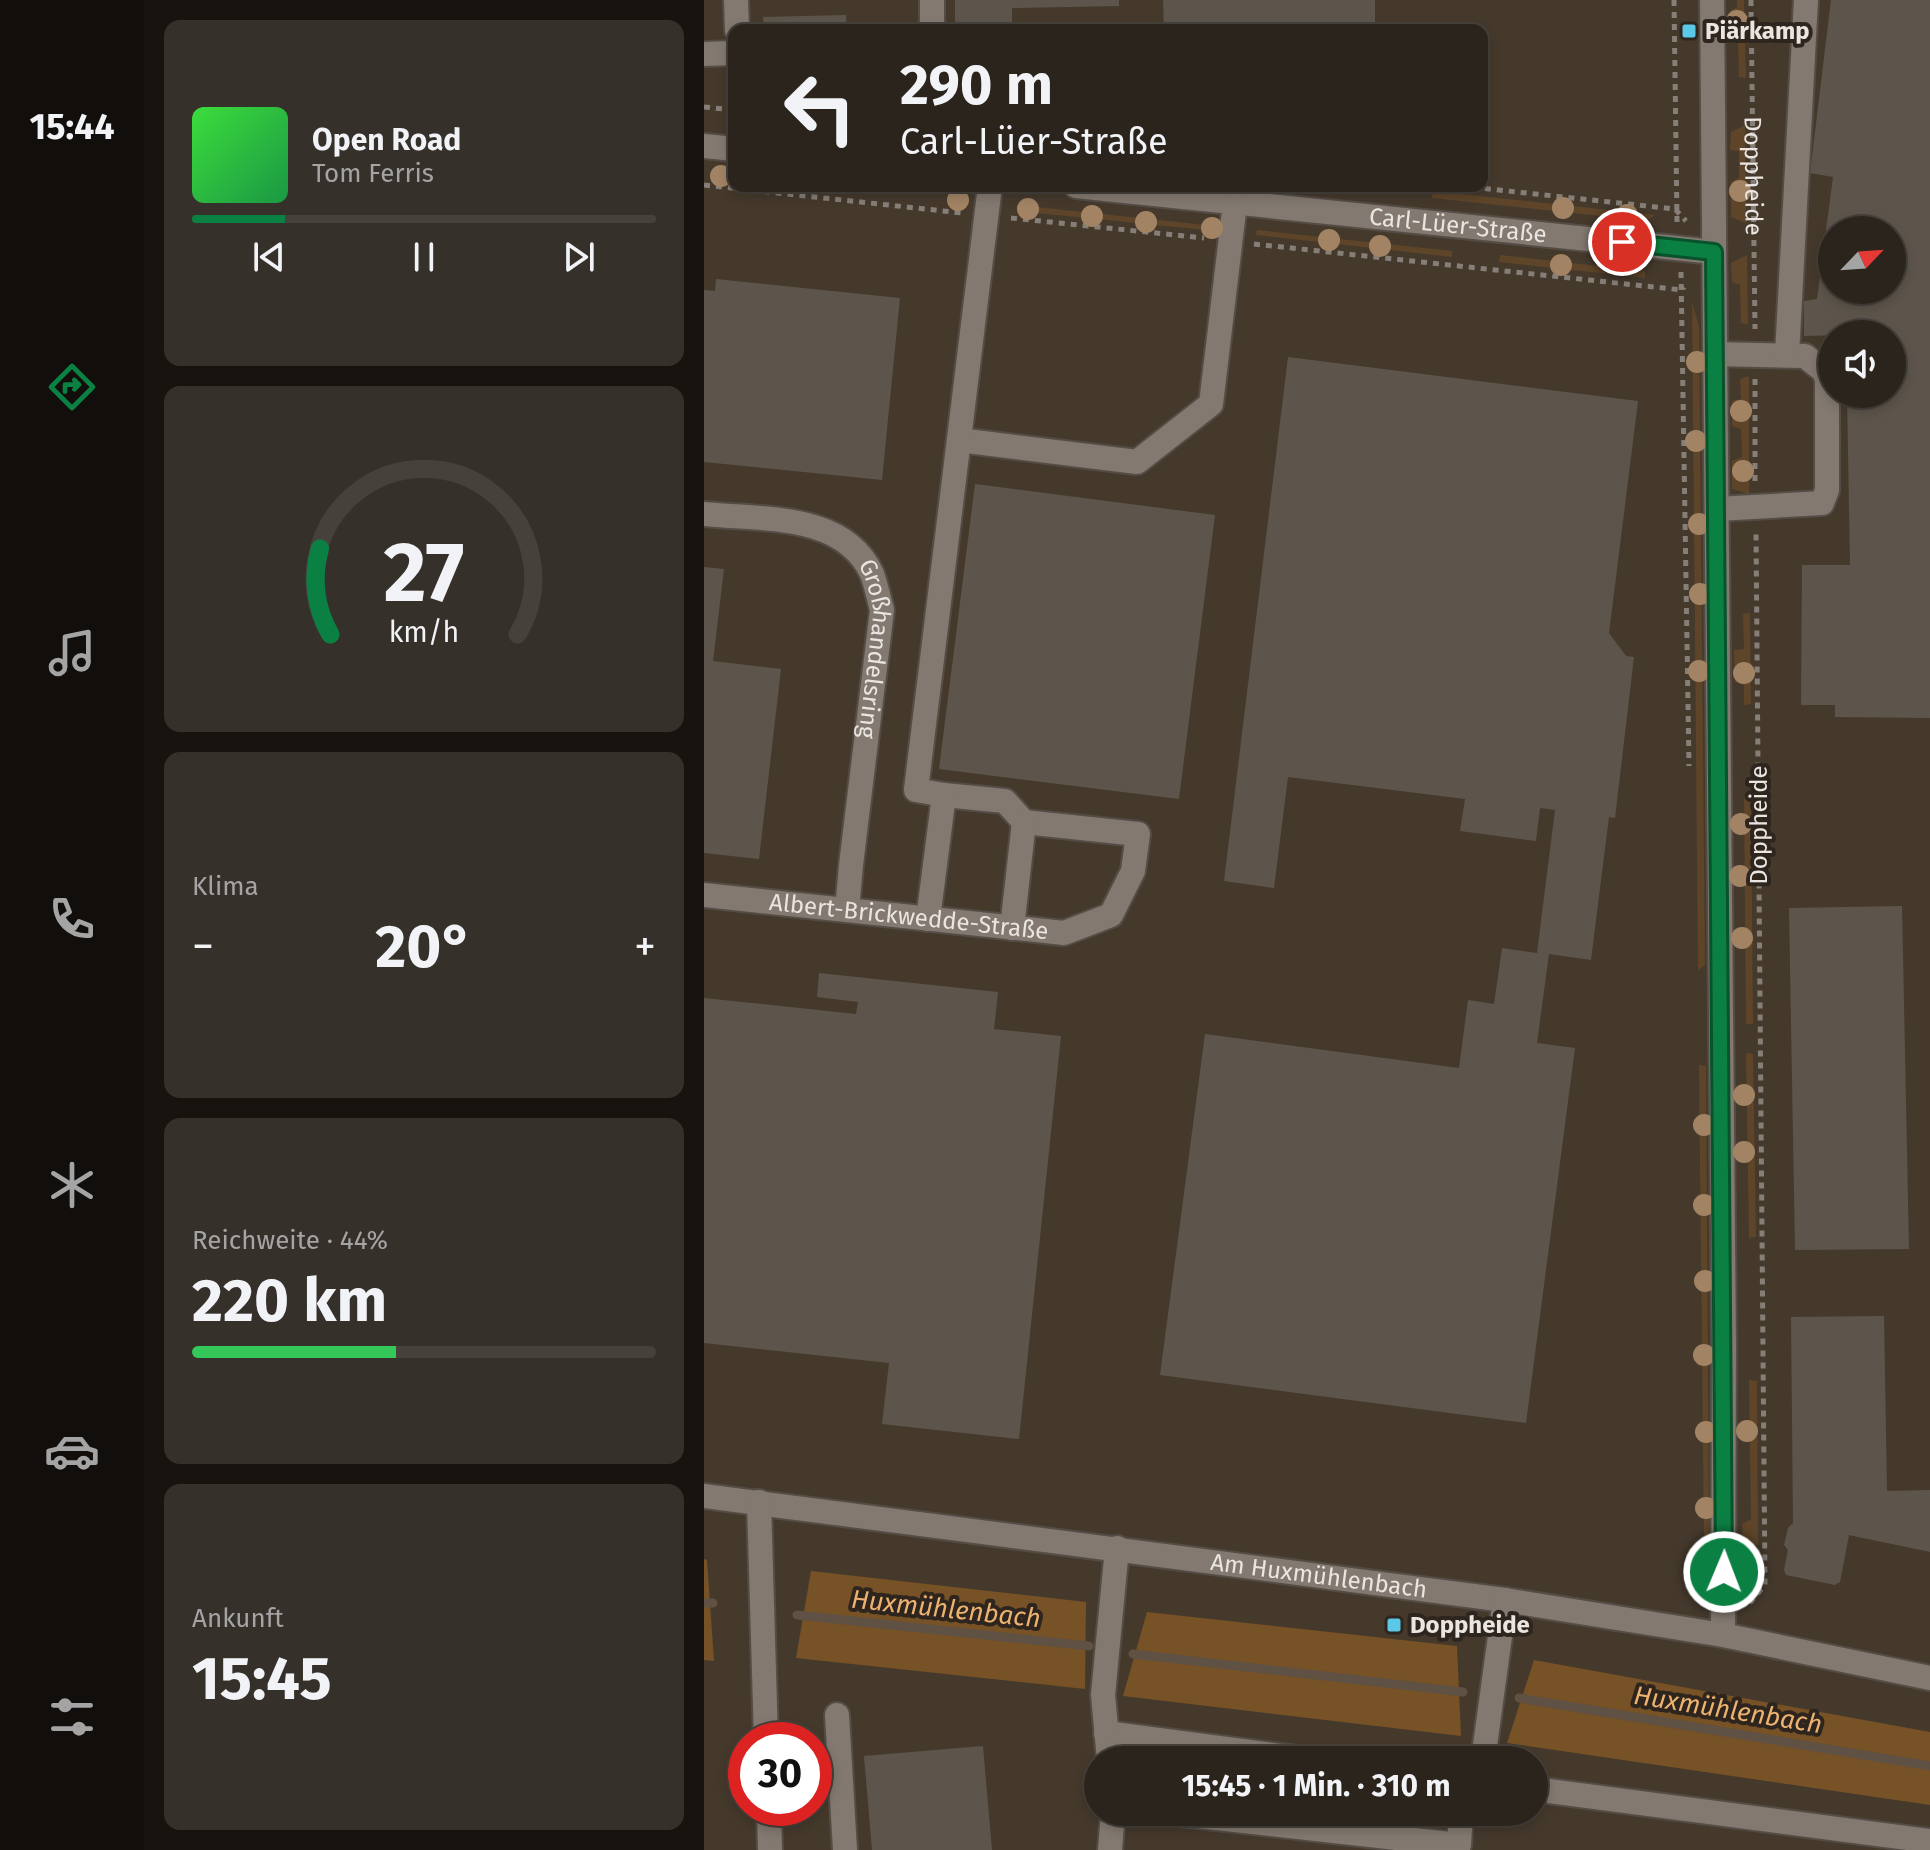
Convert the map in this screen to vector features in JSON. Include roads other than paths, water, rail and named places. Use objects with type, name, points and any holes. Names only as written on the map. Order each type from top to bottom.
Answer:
[{"type":"street","points":[[736,0],[737,24]]},
{"type":"street","points":[[932,0],[932,24]]},
{"type":"street","name":"Doppheide","points":[[1712,0],[1724,1407],[1723,1635]]},
{"type":"street","points":[[1787,355],[1806,0]]},
{"type":"street","points":[[704,54],[728,53]]},
{"type":"street","points":[[704,146],[728,148]]},
{"type":"street","points":[[989,192],[916,790],[1005,801],[1024,822],[1012,928]]},
{"type":"street","name":"Carl-Lüer-Straße","points":[[1132,192],[1714,252]]},
{"type":"street","points":[[959,440],[1137,462],[1211,404],[1235,203]]},
{"type":"street","points":[[1715,354],[1805,356],[1824,371],[1827,380],[1827,496],[1822,503],[1717,509]]},
{"type":"street","name":"Großhandelsring","points":[[704,514],[812,525],[845,540],[871,572],[882,610],[847,910]]},
{"type":"street","points":[[928,919],[944,795]]},
{"type":"street","name":"Albert-Brickwedde-Straße","points":[[704,895],[1064,933],[1111,915],[1133,871],[1138,834],[1024,822]]},
{"type":"street","name":"Am Huxmühlenbach","points":[[704,1496],[1505,1600],[1723,1635],[1930,1678]]},
{"type":"street","points":[[759,1502],[765,1722]]},
{"type":"street","points":[[1107,1746],[1103,1695],[1117,1548]]},
{"type":"street","points":[[1485,1746],[1505,1600]]},
{"type":"street","points":[[837,1715],[845,1850]]},
{"type":"street","points":[[1106,1733],[1205,1746]]},
{"type":"street","points":[[1548,1791],[1930,1841]]},
{"type":"street","points":[[769,1826],[770,1850]]},
{"type":"street","points":[[1110,1850],[1112,1826]]},
{"type":"street","points":[[1288,1826],[1459,1845],[1460,1826]]},
{"type":"waterway","name":"Huxmühlenbach","points":[[704,1603],[713,1603]]},
{"type":"waterway","name":"Huxmühlenbach","points":[[797,1615],[1089,1646]]},
{"type":"waterway","name":"Huxmühlenbach","points":[[1133,1654],[1463,1692]]},
{"type":"waterway","name":"Huxmühlenbach","points":[[1519,1698],[1930,1766]]},
{"type":"place","name":"Piärkamp","points":[[1689,31]]},
{"type":"place","name":"Doppheide","points":[[1394,1625]]}]
